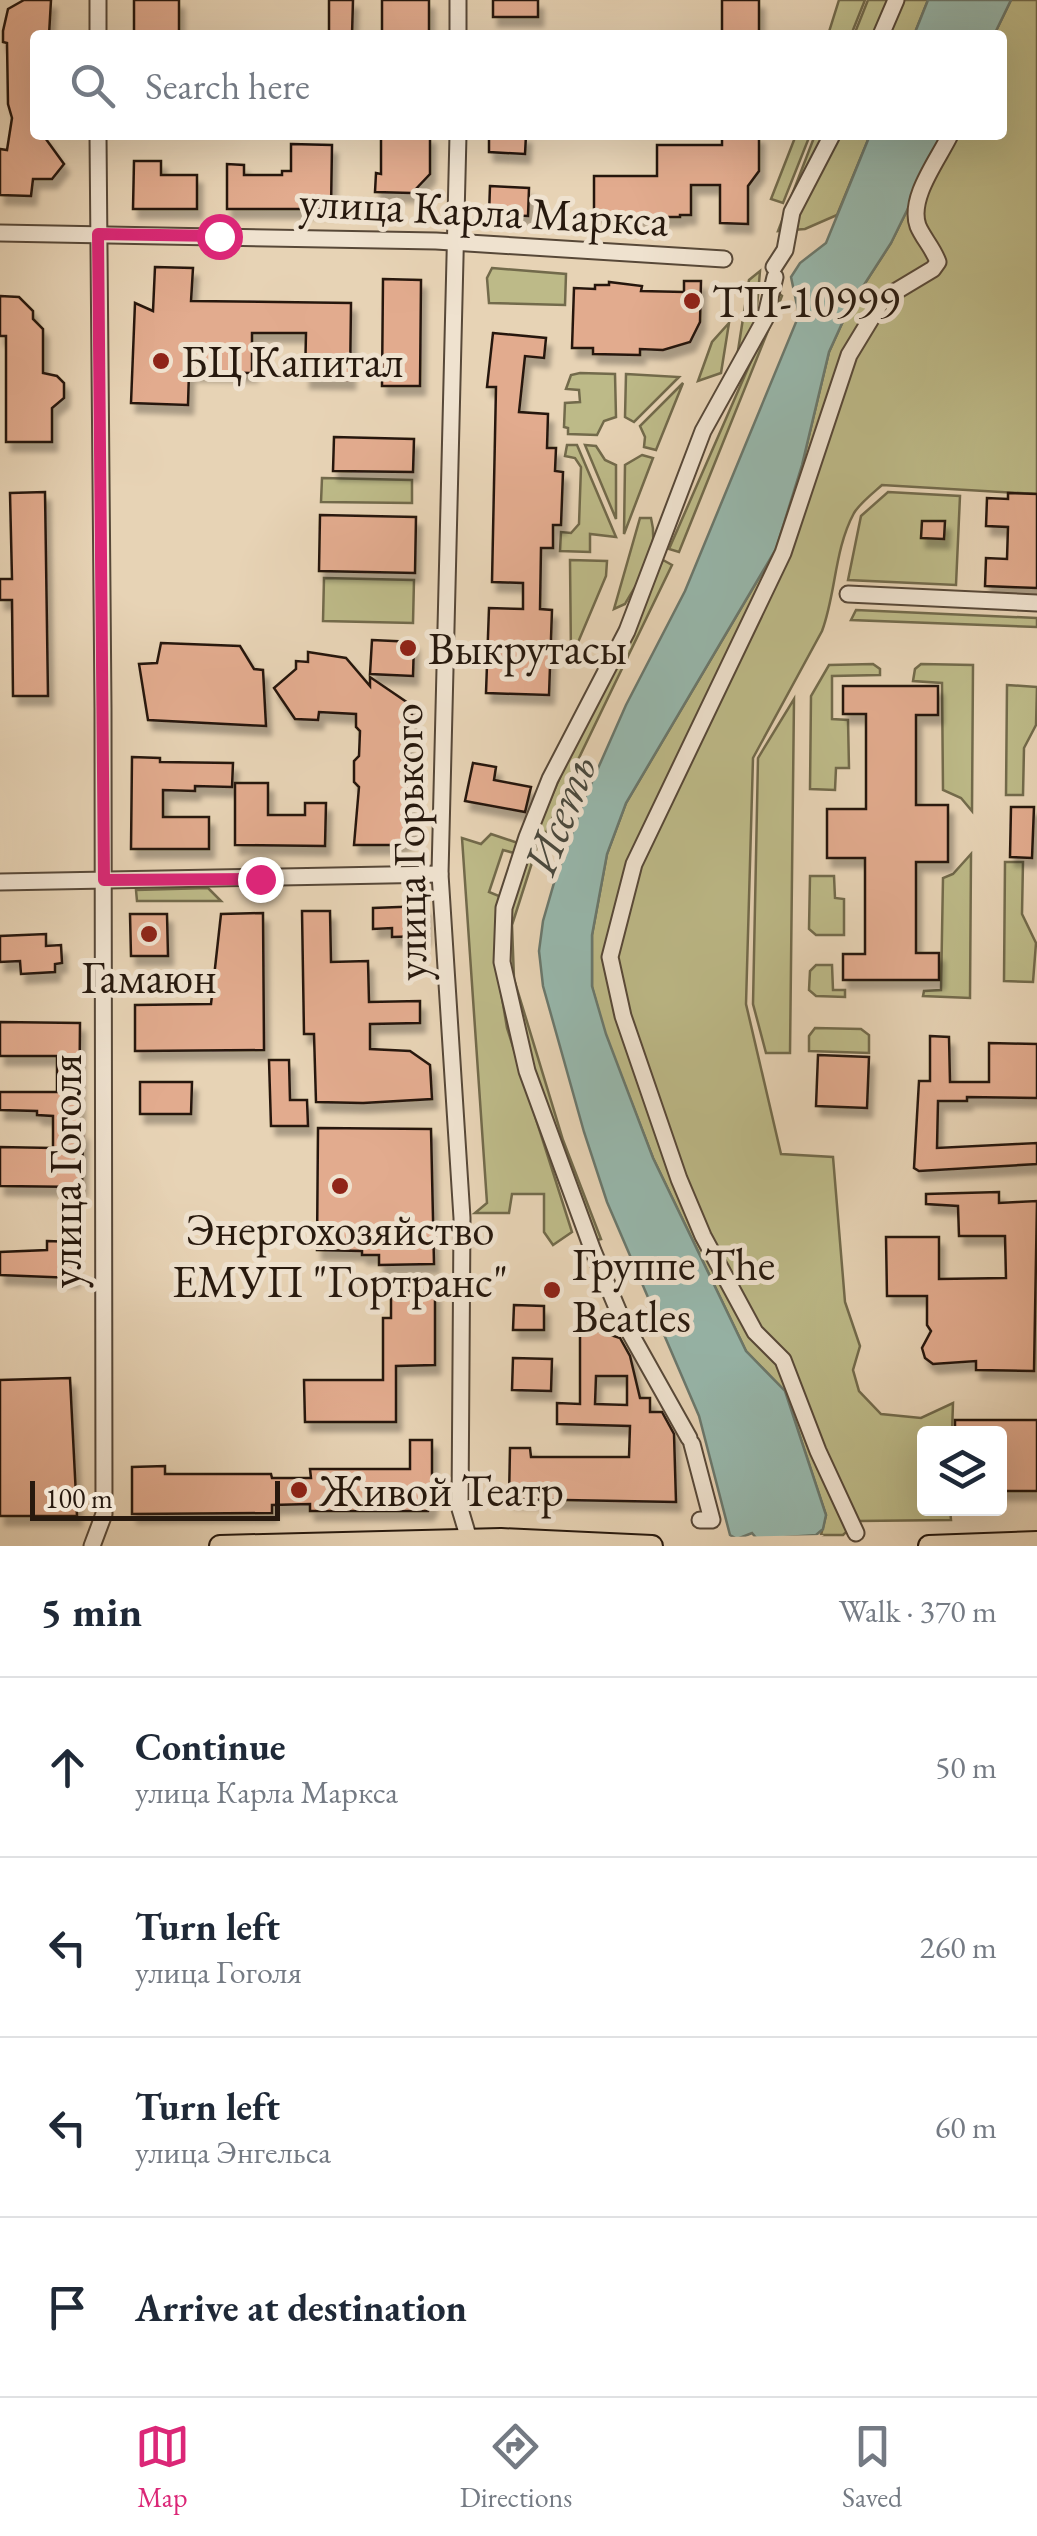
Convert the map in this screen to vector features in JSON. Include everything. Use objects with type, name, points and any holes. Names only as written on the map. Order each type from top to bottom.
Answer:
[{"type":"main road","points":[[220,1546],[626,1542],[652,1546]]},
{"type":"main road","points":[[929,1546],[1037,1542]]},
{"type":"street","points":[[98,0],[98,30]]},
{"type":"street","points":[[458,0],[458,30]]},
{"type":"street","points":[[883,30],[896,0]]},
{"type":"street","name":"улица Гоголя","points":[[92,1546],[104,1514],[98,140]]},
{"type":"street","name":"улица Горького","points":[[458,140],[440,874],[462,1238],[460,1509],[471,1543]]},
{"type":"street","points":[[700,1520],[712,1520],[691,1441],[620,1315],[592,1251],[526,1071],[502,962],[504,908],[526,837],[550,779],[628,631],[703,431],[765,318],[792,212],[829,140]]},
{"type":"street","points":[[856,1533],[783,1360],[755,1332],[702,1236],[639,1064],[616,994],[610,957],[634,864],[783,553],[849,355],[884,298],[934,269],[938,262],[932,245],[919,228],[914,208],[948,140]]},
{"type":"street","name":"улица Карла Маркса","points":[[0,232],[458,243],[724,259]]},
{"type":"street","points":[[848,594],[1037,604]]},
{"type":"street","points":[[0,882],[440,874]]},
{"type":"shaded area","points":[[839,0],[865,0],[853,30],[830,30]]},
{"type":"shaded area","points":[[868,0],[928,0],[916,30],[856,30]]},
{"type":"shaded area","points":[[1011,0],[1037,0],[1037,494],[882,485],[867,498],[847,527],[822,631],[753,758],[746,1004],[781,1154],[833,1157],[845,1302],[860,1346],[853,1370],[859,1391],[881,1414],[921,1418],[953,1403],[952,1426],[917,1426],[917,1516],[951,1516],[951,1520],[858,1521],[843,1535],[821,1535],[826,1515],[785,1392],[746,1351],[653,1158],[605,1034],[592,987],[592,935],[607,854],[626,803],[776,549],[802,465],[829,352],[849,308],[891,243],[942,140],[1007,140],[1007,30],[996,30]]},
{"type":"shaded area","points":[[794,140],[808,140],[783,203],[771,199]]},
{"type":"shaded area","points":[[813,140],[868,140],[837,215],[805,229],[778,231]]},
{"type":"shaded area","points":[[492,268],[566,274],[565,305],[489,303],[487,278]]},
{"type":"shaded area","points":[[760,271],[756,319],[737,357],[749,280]]},
{"type":"shaded area","points":[[776,291],[782,296],[679,552],[669,549],[770,318]]},
{"type":"shaded area","points":[[729,323],[721,373],[698,381],[712,342]]},
{"type":"shaded area","points":[[615,374],[616,417],[604,421],[597,435],[568,434],[564,427],[565,403],[580,402],[579,390],[566,389],[571,375]]},
{"type":"shaded area","points":[[626,374],[679,377],[634,422],[625,417]]},
{"type":"shaded area","points":[[683,383],[656,450],[644,447],[640,426]]},
{"type":"shaded area","points":[[567,445],[577,445],[616,537],[590,534],[590,552],[560,551],[561,532],[571,533],[579,524],[581,467],[575,458],[565,456]]},
{"type":"shaded area","points":[[585,445],[596,446],[605,460],[616,465],[616,519]]},
{"type":"shaded area","points":[[642,455],[653,458],[624,534],[625,465]]},
{"type":"shaded area","points":[[322,478],[412,480],[412,503],[321,502]]},
{"type":"shaded area","points":[[888,492],[960,496],[956,585],[848,580],[861,516]]},
{"type":"shaded area","points":[[640,518],[651,518],[651,553],[625,604],[614,609]]},
{"type":"shaded area","points":[[570,560],[607,561],[606,576],[571,659]]},
{"type":"shaded area","points":[[663,560],[672,565],[544,837],[535,835],[576,740]]},
{"type":"shaded area","points":[[324,578],[414,580],[413,623],[323,621]]},
{"type":"shaded area","points":[[856,610],[1037,618],[1037,627],[851,620]]},
{"type":"shaded area","points":[[873,664],[880,669],[880,675],[832,676],[832,719],[848,720],[849,768],[836,768],[835,790],[810,789],[811,696],[829,665]]},
{"type":"shaded area","points":[[921,664],[973,665],[972,811],[961,798],[943,790],[942,683],[913,681],[915,669]]},
{"type":"shaded area","points":[[1007,685],[1037,687],[1036,725],[1024,748],[1023,795],[1006,795]]},
{"type":"shaded area","points":[[794,699],[790,1053],[766,1053],[753,1004],[758,758]]},
{"type":"shaded area","points":[[491,834],[518,843],[514,853],[503,850],[489,892],[499,896],[495,956],[507,1028],[572,1232],[553,1245],[544,1232],[544,1194],[512,1194],[509,1213],[475,1213],[487,1203],[462,838],[481,844]]},
{"type":"shaded area","points":[[526,842],[538,844],[512,925],[514,979],[563,1140],[601,1239],[592,1241],[534,1072],[503,964],[506,920]]},
{"type":"shaded area","points":[[971,854],[970,998],[923,996],[924,991],[941,990],[943,878],[953,874]]},
{"type":"shaded area","points":[[1005,862],[1023,862],[1022,914],[1036,943],[1033,982],[1004,981]]},
{"type":"shaded area","points":[[810,876],[834,876],[835,898],[844,899],[844,935],[816,935],[809,929]]},
{"type":"shaded area","points":[[208,888],[221,901],[137,901],[136,890]]},
{"type":"shaded area","points":[[816,965],[832,965],[833,990],[845,990],[845,997],[816,996],[809,990],[810,971]]},
{"type":"shaded area","points":[[815,1028],[861,1029],[869,1035],[869,1053],[809,1051],[809,1036]]},
{"type":"water","points":[[928,0],[1011,0],[996,30],[916,30]]},
{"type":"water","points":[[868,140],[942,140],[891,243],[849,308],[829,352],[802,465],[776,549],[626,803],[607,854],[592,935],[592,986],[653,1158],[746,1351],[785,1391],[826,1515],[823,1529],[816,1535],[757,1539],[752,1533],[737,1539],[730,1535],[699,1416],[607,1202],[543,986],[539,951],[554,883],[584,800],[626,705],[685,591],[799,315],[791,277],[800,263],[826,243]]},
{"type":"pier","points":[[824,1535],[817,1540],[804,1540],[804,1546],[753,1546],[750,1538],[737,1544],[725,1537]]},
{"type":"building","points":[[24,0],[51,0],[49,30],[30,30],[30,140],[47,140],[64,164],[52,179],[33,179],[31,196],[0,195],[0,149],[7,150],[12,118],[8,104],[7,43],[3,42],[8,9]]},
{"type":"building","points":[[134,0],[179,0],[179,30],[134,30]]},
{"type":"building","points":[[329,0],[353,0],[352,30],[329,30]]},
{"type":"building","points":[[382,0],[429,0],[429,30],[382,30]]},
{"type":"building","points":[[493,0],[538,0],[538,17],[493,17]]},
{"type":"building","points":[[722,0],[759,0],[759,30],[722,30]]},
{"type":"building","points":[[381,140],[430,140],[430,174],[412,193],[375,192],[376,173],[381,174]]},
{"type":"building","points":[[489,140],[526,140],[525,154],[489,152]]},
{"type":"building","points":[[722,140],[759,140],[759,171],[748,186],[748,224],[720,223],[720,185],[691,185],[691,215],[620,217],[620,213],[594,213],[594,176],[657,176],[657,145],[722,145]]},
{"type":"building","points":[[291,144],[332,145],[331,209],[227,209],[227,164],[244,165],[244,175],[282,175],[282,171],[291,171]]},
{"type":"building","points":[[134,161],[161,161],[161,175],[197,175],[197,209],[133,209]]},
{"type":"building","points":[[490,186],[529,188],[528,216],[489,214]]},
{"type":"building","points":[[155,267],[193,268],[191,301],[351,303],[350,380],[305,379],[306,333],[252,333],[252,373],[189,372],[188,405],[131,403],[135,303],[153,311]]},
{"type":"building","points":[[383,279],[421,280],[420,386],[382,386]]},
{"type":"building","points":[[684,281],[701,281],[700,322],[690,342],[663,350],[640,349],[640,355],[593,354],[593,348],[572,348],[574,288],[595,289],[595,285],[609,282],[642,286],[641,291],[684,292]]},
{"type":"building","points":[[0,296],[19,297],[33,311],[33,319],[43,329],[43,373],[57,376],[64,383],[64,398],[52,408],[52,442],[6,442],[6,336],[0,336]]},
{"type":"building","points":[[493,333],[546,338],[544,358],[525,356],[519,412],[548,414],[547,448],[556,448],[555,471],[563,472],[561,525],[553,525],[553,548],[541,548],[540,609],[552,610],[549,695],[486,693],[489,608],[523,609],[523,583],[492,582],[496,387],[487,387]]},
{"type":"building","points":[[334,437],[414,439],[413,472],[333,471]]},
{"type":"building","points":[[45,492],[48,696],[13,696],[12,600],[0,600],[0,579],[12,579],[10,493]]},
{"type":"building","points":[[1008,493],[1037,494],[1037,588],[985,586],[986,558],[1007,559],[1008,527],[986,526],[987,498],[1008,499]]},
{"type":"building","points":[[320,515],[416,517],[415,573],[319,571]]},
{"type":"building","points":[[922,521],[945,521],[944,539],[921,538]]},
{"type":"building","points":[[372,640],[414,642],[413,676],[370,674]]},
{"type":"building","points":[[161,643],[240,646],[254,669],[263,670],[266,726],[148,720],[139,664],[157,663]]},
{"type":"building","points":[[308,652],[346,658],[370,686],[370,677],[411,705],[413,726],[406,732],[408,752],[414,757],[416,768],[409,787],[408,807],[415,828],[408,840],[395,845],[354,845],[359,787],[354,782],[354,761],[359,756],[360,731],[356,714],[319,712],[318,720],[295,719],[274,688],[296,669],[296,661],[308,662]]},
{"type":"building","points":[[843,686],[938,686],[938,715],[916,715],[916,805],[948,805],[948,862],[916,862],[916,953],[939,953],[939,980],[843,980],[843,954],[865,954],[865,858],[827,858],[827,809],[866,809],[866,714],[843,714]]},
{"type":"building","points":[[132,757],[160,758],[160,762],[233,763],[232,787],[163,790],[163,817],[209,817],[209,849],[131,849]]},
{"type":"building","points":[[473,763],[496,767],[494,780],[531,787],[525,812],[465,801]]},
{"type":"building","points":[[235,783],[268,783],[268,815],[305,815],[305,803],[326,803],[325,846],[235,845]]},
{"type":"building","points":[[1011,807],[1034,807],[1032,858],[1010,857]]},
{"type":"building","points":[[425,906],[425,936],[392,937],[392,928],[373,929],[373,908]]},
{"type":"building","points":[[302,911],[330,911],[331,962],[368,961],[369,1002],[420,1001],[420,1023],[370,1024],[370,1049],[410,1051],[430,1065],[432,1099],[316,1102],[314,1034],[304,1034]]},
{"type":"building","points":[[263,913],[264,1050],[135,1051],[135,1005],[211,1004],[221,914]]},
{"type":"building","points":[[130,914],[167,914],[168,956],[131,956]]},
{"type":"building","points":[[46,934],[46,946],[61,945],[62,963],[55,964],[55,972],[21,974],[20,961],[0,962],[0,936]]},
{"type":"building","points":[[0,1022],[80,1023],[82,1187],[0,1186],[0,1147],[53,1148],[53,1116],[37,1115],[37,1111],[0,1110],[0,1092],[57,1092],[57,1056],[0,1056]]},
{"type":"building","points":[[930,1036],[949,1037],[950,1082],[989,1082],[989,1043],[1037,1044],[1037,1098],[967,1097],[967,1101],[938,1101],[937,1148],[1037,1143],[1037,1164],[919,1171],[914,1168],[919,1081],[930,1081]]},
{"type":"building","points":[[818,1055],[869,1057],[867,1108],[816,1106]]},
{"type":"building","points":[[269,1060],[289,1060],[290,1100],[307,1100],[308,1126],[271,1126]]},
{"type":"building","points":[[140,1082],[192,1082],[191,1114],[140,1114]]},
{"type":"building","points":[[318,1128],[431,1129],[434,1264],[379,1265],[379,1255],[317,1250]]},
{"type":"building","points":[[999,1192],[999,1203],[1037,1201],[1034,1371],[976,1370],[976,1361],[933,1364],[925,1358],[922,1348],[931,1331],[927,1325],[927,1296],[887,1296],[886,1237],[939,1237],[939,1279],[1006,1278],[1005,1236],[959,1236],[958,1206],[926,1204],[926,1194]]},
{"type":"building","points":[[47,1241],[74,1242],[74,1278],[0,1275],[0,1252],[47,1250]]},
{"type":"building","points":[[391,1291],[435,1291],[435,1365],[396,1366],[396,1422],[305,1422],[304,1380],[383,1380],[383,1318],[391,1318]]},
{"type":"building","points":[[514,1305],[544,1306],[544,1330],[513,1330]]},
{"type":"building","points":[[580,1325],[620,1338],[630,1356],[640,1398],[650,1398],[650,1412],[662,1412],[674,1434],[676,1502],[509,1499],[510,1448],[530,1448],[531,1457],[629,1457],[630,1426],[557,1424],[557,1403],[580,1404]],"holes":[[[596,1376],[627,1376],[627,1405],[595,1404]]]},
{"type":"building","points":[[513,1358],[552,1359],[551,1391],[512,1390]]},
{"type":"building","points":[[70,1378],[77,1516],[0,1516],[0,1380]]},
{"type":"building","points":[[955,1420],[1037,1420],[1037,1491],[1007,1491],[1007,1426],[955,1426]]},
{"type":"building","points":[[410,1440],[432,1440],[432,1505],[428,1511],[310,1511],[310,1504],[272,1505],[272,1513],[132,1514],[132,1467],[165,1466],[165,1474],[271,1474],[272,1478],[311,1478],[310,1469],[410,1469]]},
{"type":"place","name":"ТП-10999","points":[[692,301]]},
{"type":"place","name":"БЦ Капитал","points":[[161,361]]},
{"type":"place","name":"Выкрутасы","points":[[408,648]]},
{"type":"place","name":"Гамаюн","points":[[149,934]]},
{"type":"place","name":"Энергохозяйство ЕМУП \"Гортранс\"","points":[[340,1186]]},
{"type":"place","name":"Группе The Beatles","points":[[552,1290]]},
{"type":"place","name":"Живой Театр","points":[[299,1490]]},
{"type":"route","points":[[219,236],[98,234],[104,880],[260,879]]},
{"type":"water label","name":"Исеть","points":[[559,814]]}]
